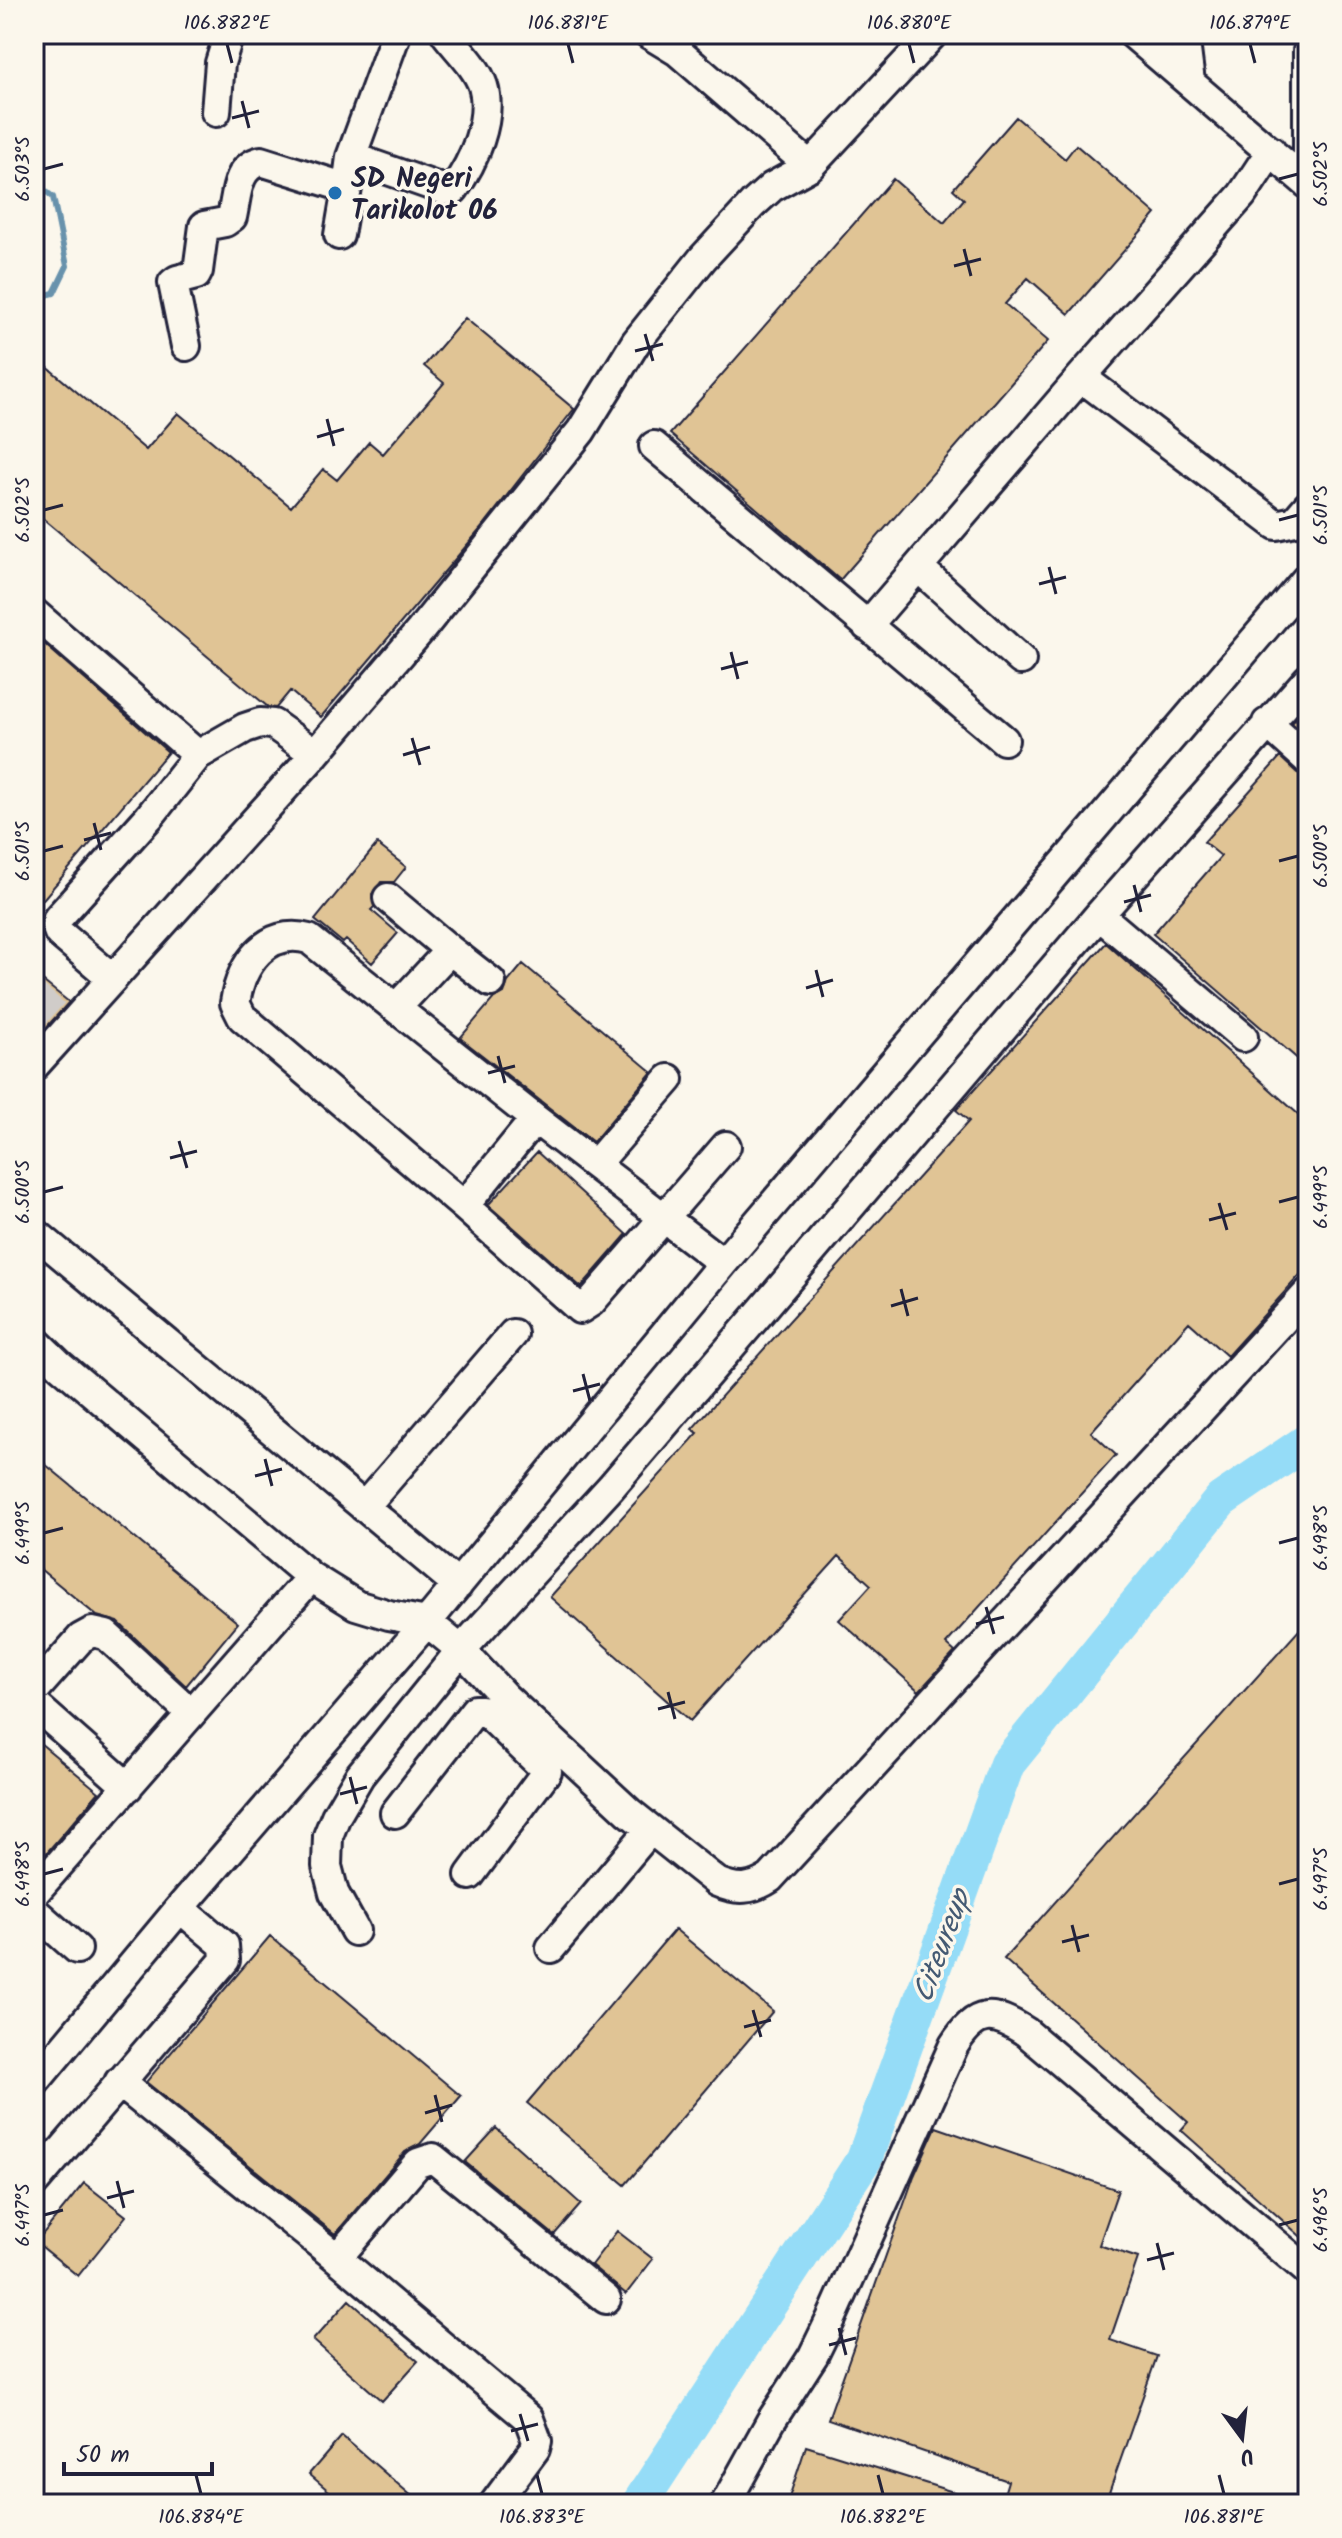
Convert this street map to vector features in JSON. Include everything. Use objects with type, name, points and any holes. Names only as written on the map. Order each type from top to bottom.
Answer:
[{"type":"street","points":[[216,112],[220,63],[229,34]]},
{"type":"street","points":[[339,235],[351,157],[396,34]]},
{"type":"street","points":[[351,157],[445,190],[454,189],[475,149],[486,103],[476,72],[446,34]]},
{"type":"street","points":[[649,34],[677,51],[810,166]]},
{"type":"street","points":[[34,1066],[65,1021],[112,978],[315,754],[528,499],[581,431],[636,342],[703,258],[772,187],[810,166],[933,34]]},
{"type":"street","points":[[1133,34],[1308,181]]},
{"type":"street","points":[[1184,34],[1190,82]]},
{"type":"street","points":[[1308,51],[1308,181]]},
{"type":"street","points":[[867,626],[1242,195],[1271,151]]},
{"type":"street","points":[[186,346],[173,283],[196,275],[203,229],[208,223],[225,222],[232,217],[242,172],[249,164],[261,161],[347,188]]},
{"type":"street","points":[[1081,377],[1276,525],[1295,521],[1308,506]]},
{"type":"street","points":[[654,446],[1004,740]]},
{"type":"street","points":[[918,567],[1021,660]]},
{"type":"street","points":[[34,2083],[180,1908],[427,1622],[723,1263],[1308,577]]},
{"type":"street","points":[[34,613],[198,755]]},
{"type":"street","points":[[355,1931],[334,1893],[327,1866],[328,1836],[360,1775],[461,1650],[611,1487],[1099,915],[1308,679]]},
{"type":"street","points":[[112,978],[59,933],[56,925],[58,918],[149,817],[198,755],[245,728],[260,723],[273,724],[315,754]]},
{"type":"street","points":[[1267,723],[1308,760]]},
{"type":"street","points":[[388,898],[491,982]]},
{"type":"street","points":[[1099,915],[1243,1037]]},
{"type":"street","points":[[723,1263],[664,1218],[535,1119],[309,939],[293,934],[270,942],[247,965],[235,1003],[242,1017],[580,1309],[591,1302],[664,1218],[726,1146]]},
{"type":"street","points":[[396,1008],[450,950]]},
{"type":"street","points":[[595,1165],[669,1079]]},
{"type":"street","points":[[464,1206],[535,1119]]},
{"type":"street","points":[[34,1232],[458,1585]]},
{"type":"street","points":[[497,1706],[717,1882],[729,1887],[757,1886],[770,1878],[1308,1293]]},
{"type":"street","points":[[364,1507],[513,1334]]},
{"type":"street","points":[[34,1340],[311,1577],[356,1605],[427,1622],[461,1650],[497,1706],[547,1771],[470,1875]]},
{"type":"street","points":[[34,1893],[311,1577]]},
{"type":"street","points":[[34,1691],[81,1638],[92,1632],[106,1635],[191,1713]]},
{"type":"street","points":[[34,1704],[128,1787]]},
{"type":"street","points":[[395,1813],[475,1710],[497,1706]]},
{"type":"street","points":[[551,1948],[650,1830]]},
{"type":"street","points":[[34,2183],[225,1960],[224,1945],[180,1908]]},
{"type":"street","points":[[34,1911],[77,1949]]},
{"type":"street","points":[[725,2504],[771,2421],[813,2356],[954,2045],[962,2032],[978,2018],[996,2016],[1026,2032],[1308,2271]]},
{"type":"street","points":[[119,2082],[337,2258],[529,2419],[537,2441],[535,2449],[494,2504]]},
{"type":"street","points":[[337,2258],[418,2163],[433,2158],[606,2299]]},
{"type":"building","points":[[1016,117],[1065,159],[1076,145],[1156,214],[1069,314],[1028,278],[1005,304],[1048,341],[840,580],[670,434],[893,179],[944,223],[964,199],[953,189]]},
{"type":"building","points":[[465,318],[574,409],[484,525],[321,717],[290,691],[276,708],[268,707],[34,511],[34,356],[146,450],[178,413],[291,507],[323,469],[337,480],[369,442],[383,454],[444,383],[424,366]]},
{"type":"building","points":[[34,635],[168,752],[34,910]]},
{"type":"building","points":[[1308,705],[1308,737],[1292,723]]},
{"type":"building","points":[[1280,757],[1297,773],[1308,777],[1308,1068],[1153,934],[1221,856],[1204,842]]},
{"type":"building","points":[[377,844],[406,867],[394,882],[381,882],[372,894],[374,907],[371,910],[398,933],[372,963],[346,940],[343,943],[315,920]]},
{"type":"building","points":[[1106,943],[1308,1123],[1308,1266],[1227,1356],[1189,1322],[1091,1432],[1116,1455],[946,1644],[955,1652],[919,1691],[839,1620],[871,1585],[839,1556],[690,1721],[550,1597],[698,1433],[692,1429],[969,1121],[956,1110]]},
{"type":"building","points":[[523,964],[652,1072],[593,1142],[460,1038],[494,998],[504,993],[508,982]]},
{"type":"building","points":[[34,974],[69,1002],[43,1031],[34,1024]]},
{"type":"building","points":[[537,1152],[627,1234],[581,1287],[488,1205]]},
{"type":"building","points":[[34,1455],[238,1623],[186,1686],[118,1622],[97,1616],[34,1564]]},
{"type":"building","points":[[1308,1620],[1308,2243],[1181,2130],[1188,2122],[1004,1959]]},
{"type":"building","points":[[34,1738],[99,1792],[42,1858],[34,1852]]},
{"type":"building","points":[[675,1929],[773,2011],[625,2185],[527,2103]]},
{"type":"building","points":[[270,1936],[461,2096],[420,2144],[405,2152],[335,2234],[146,2082]]},
{"type":"building","points":[[936,2127],[1118,2190],[1099,2245],[1138,2258],[1110,2340],[1157,2356],[1105,2504],[1074,2504],[1051,2496],[1050,2504],[1001,2504],[1008,2481],[828,2419],[914,2176]]},
{"type":"building","points":[[496,2128],[581,2204],[554,2235],[465,2162]]},
{"type":"building","points":[[84,2183],[126,2216],[78,2276],[36,2242]]},
{"type":"building","points":[[617,2231],[653,2259],[626,2294],[591,2265]]},
{"type":"building","points":[[349,2300],[418,2361],[382,2401],[313,2340]]},
{"type":"building","points":[[342,2436],[421,2504],[344,2504],[309,2474]]},
{"type":"building","points":[[806,2446],[979,2500],[978,2504],[787,2504]]},
{"type":"waterway","points":[[34,182],[53,197],[67,266],[54,293],[34,298]]},
{"type":"waterway","name":"Citeureup","points":[[639,2504],[864,2159],[1007,1764],[1221,1500],[1308,1441]]},
{"type":"tunnel","points":[[34,995],[60,1018]]},
{"type":"place","name":"SD Negeri Tarikolot 06","points":[[335,193]]}]
